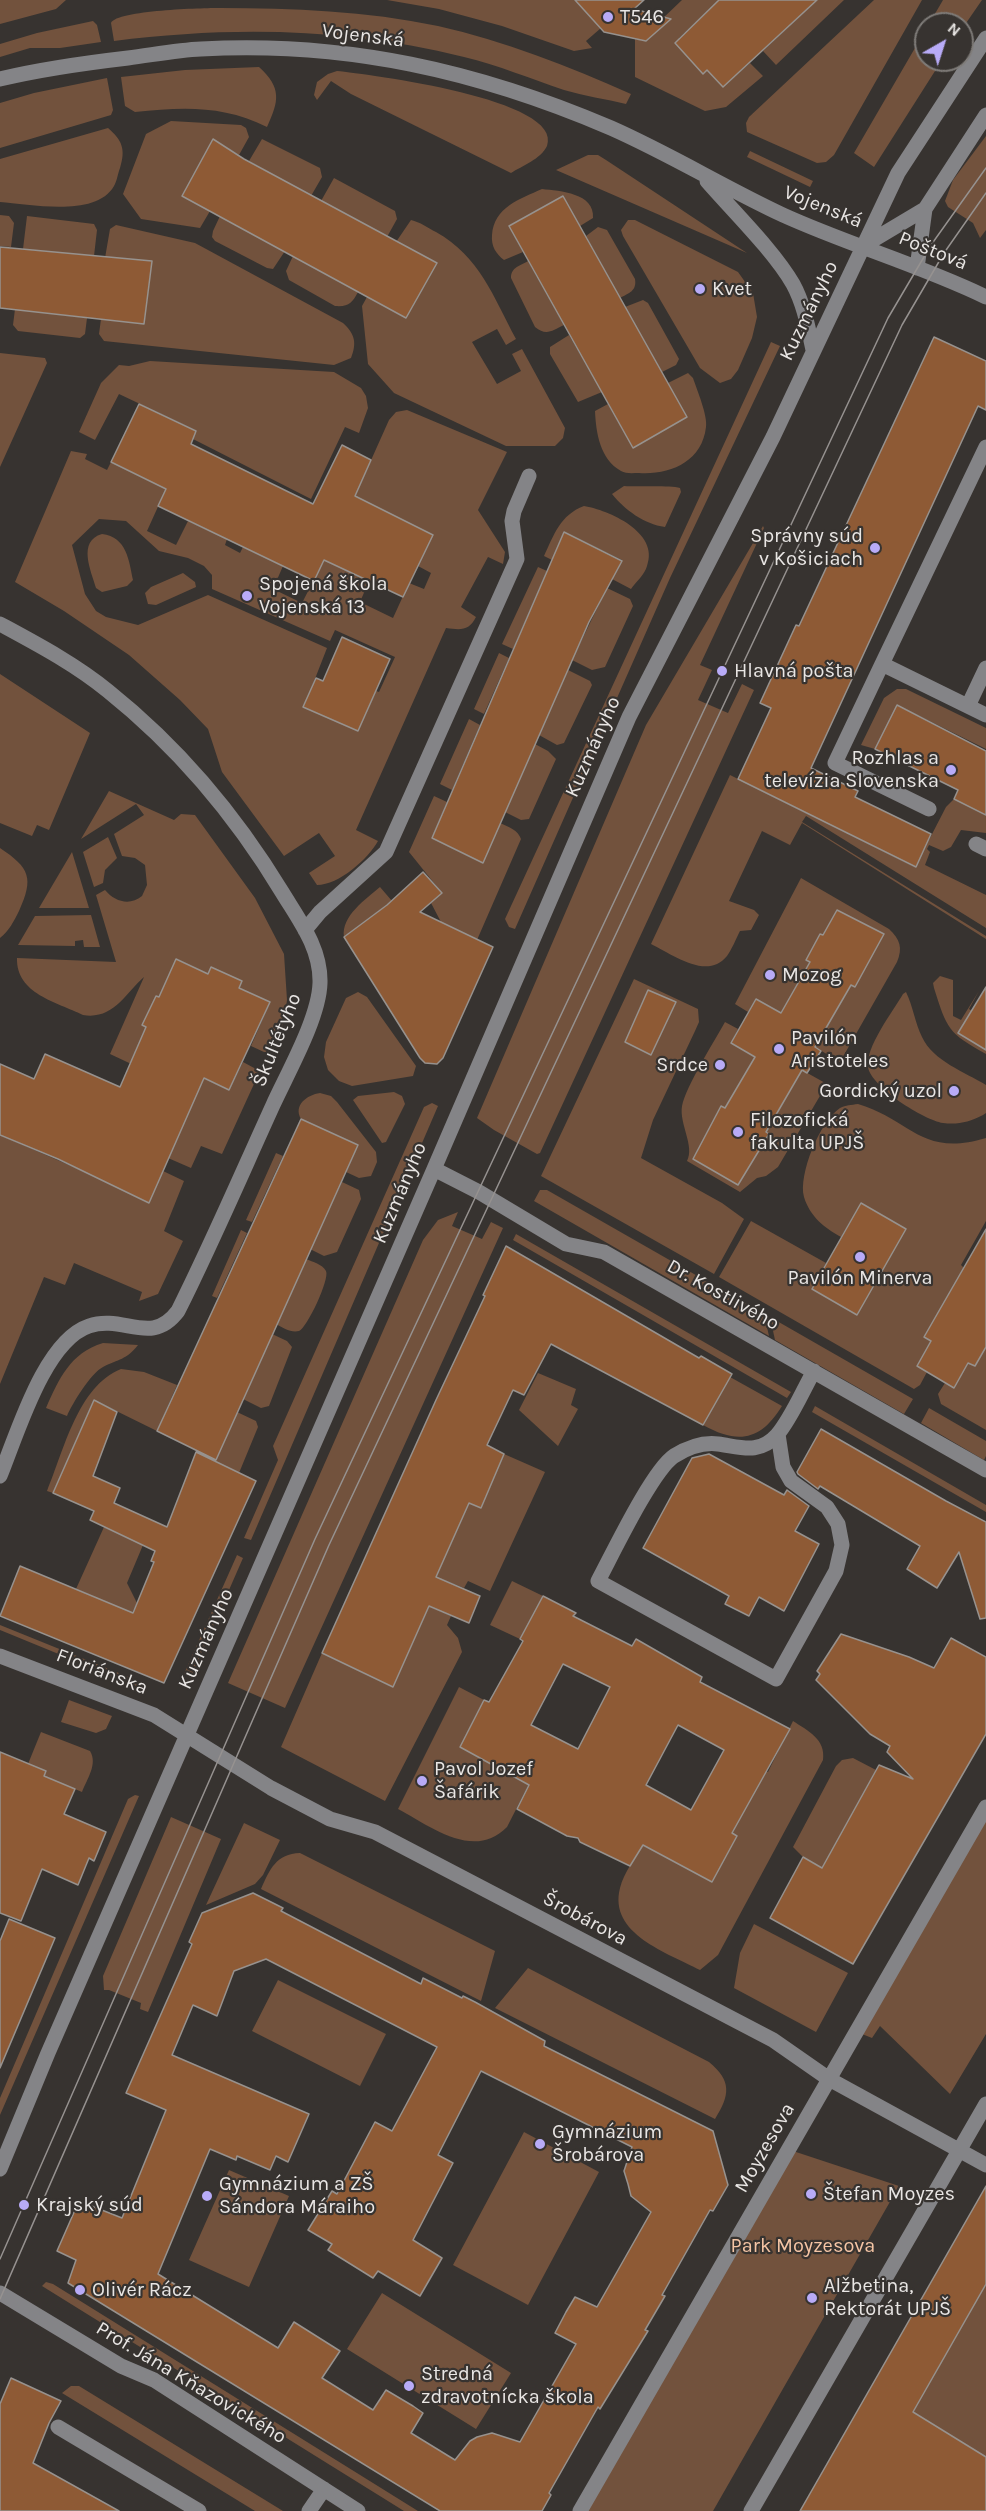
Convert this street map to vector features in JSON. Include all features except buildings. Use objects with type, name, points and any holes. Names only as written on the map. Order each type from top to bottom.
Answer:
[{"type":"street","name":"Kuzmányho","points":[[0,2169],[186,1735],[629,717],[768,446],[898,173],[986,38]]},
{"type":"street","name":"Vojenská","points":[[0,79],[38,70],[198,49],[296,49],[400,60],[458,73],[506,88],[610,128],[785,216],[863,246]]},
{"type":"street","points":[[863,246],[925,208],[986,115]]},
{"type":"street","name":"Vojenská","points":[[701,174],[792,282],[799,298],[813,350]]},
{"type":"street","points":[[917,268],[925,208]]},
{"type":"street","name":"Poštová","points":[[863,246],[986,297]]},
{"type":"street","points":[[929,809],[835,763],[986,447]]},
{"type":"street","points":[[305,930],[320,912],[386,852],[517,559],[512,520],[529,476]]},
{"type":"street","name":"Škultétyho","points":[[0,624],[44,648],[107,690],[178,756],[220,802],[270,872],[305,930],[317,955],[320,984],[314,1013],[183,1301],[170,1322],[159,1329],[106,1323],[89,1326],[76,1333],[51,1359],[43,1373],[0,1476]]},
{"type":"street","points":[[882,664],[986,715]]},
{"type":"street","points":[[968,706],[986,668]]},
{"type":"street","name":"Dr. Kostlivého","points":[[434,1169],[479,1192],[566,1244],[604,1252],[986,1470]]},
{"type":"street","points":[[778,1434],[783,1467],[791,1481],[827,1507],[838,1524],[842,1545],[836,1571],[776,1679],[598,1581],[657,1474],[673,1456],[697,1444],[716,1443],[744,1449],[761,1447],[778,1434],[814,1371]]},
{"type":"street","name":"Floriánska","points":[[0,1656],[154,1714],[186,1735]]},
{"type":"street","name":"Šrobárova","points":[[186,1735],[271,1788],[330,1819],[375,1832],[773,2040],[829,2079],[986,2165]]},
{"type":"street","name":"Moyzesova","points":[[580,2511],[986,1807]]},
{"type":"street","points":[[751,2511],[986,2104]]},
{"type":"street","name":"Prof. Jána Kňazovického","points":[[0,2293],[121,2366],[154,2380],[358,2511]]},
{"type":"street","points":[[58,2427],[200,2511]]},
{"type":"street","points":[[309,2511],[324,2489]]},
{"type":"green space","points":[[0,0],[66,0],[56,9],[0,24]]},
{"type":"green space","points":[[387,0],[575,0],[601,28],[586,41],[592,48],[574,51],[502,26],[439,9]]},
{"type":"green space","points":[[682,0],[719,0],[679,38],[703,74],[707,70],[723,87],[750,63],[763,76],[726,107],[705,111],[635,77],[635,39],[646,41],[662,27],[660,21]]},
{"type":"green space","points":[[817,0],[844,0],[776,65],[763,51]]},
{"type":"green space","points":[[874,0],[922,0],[834,155],[826,162],[817,163],[747,132],[746,123],[749,117]]},
{"type":"green space","points":[[943,0],[982,0],[974,12],[936,12]]},
{"type":"green space","points":[[220,8],[329,11],[438,26],[536,55],[631,94],[626,104],[564,90],[464,57],[420,47],[333,35],[290,32],[203,33],[114,41],[111,23],[128,15]]},
{"type":"green space","points":[[93,21],[97,25],[101,42],[60,48],[30,48],[0,57],[0,44]]},
{"type":"green space","points":[[914,50],[914,72],[934,72],[874,167],[854,153]]},
{"type":"green space","points":[[259,67],[272,82],[276,95],[274,110],[267,127],[219,111],[170,109],[135,112],[125,106],[121,77],[185,70]]},
{"type":"green space","points":[[337,71],[421,84],[496,102],[526,115],[544,129],[547,146],[536,158],[511,173],[351,94],[331,81],[317,100],[314,95],[317,82]]},
{"type":"green space","points":[[107,78],[113,110],[111,115],[0,148],[0,103],[34,93]]},
{"type":"green space","points":[[171,121],[241,125],[246,128],[249,137],[239,155],[213,139],[182,196],[210,211],[200,228],[141,219],[123,194],[146,134]]},
{"type":"green space","points":[[108,128],[120,141],[123,155],[115,184],[105,196],[78,206],[62,207],[0,202],[0,159]]},
{"type":"green space","points":[[986,136],[986,230],[980,238],[973,223],[948,207],[945,201],[953,180]]},
{"type":"green space","points":[[262,139],[320,168],[322,177],[311,196],[249,161]]},
{"type":"green space","points":[[750,151],[813,181],[810,187],[747,157]]},
{"type":"green space","points":[[588,155],[598,155],[747,253],[556,170]]},
{"type":"green space","points":[[334,178],[395,211],[397,219],[387,237],[321,201]]},
{"type":"green space","points":[[542,189],[567,192],[582,198],[592,210],[593,218],[580,226],[563,196],[509,226],[523,252],[504,260],[496,252],[492,243],[494,225],[498,217],[510,205]]},
{"type":"green space","points":[[0,215],[9,216],[14,223],[11,247],[0,246]]},
{"type":"green space","points":[[27,216],[94,224],[97,230],[94,256],[23,249]]},
{"type":"green space","points":[[220,216],[285,251],[273,269],[215,241],[212,237],[213,231]]},
{"type":"green space","points":[[411,220],[424,225],[451,242],[464,253],[484,279],[516,339],[506,345],[497,329],[472,342],[497,384],[521,371],[512,354],[522,349],[565,428],[563,438],[555,446],[506,446],[394,393],[368,364],[362,306],[367,297],[406,317],[437,263],[396,242]]},
{"type":"green space","points":[[628,220],[635,220],[738,272],[753,293],[757,317],[752,338],[738,370],[731,379],[720,383],[700,368],[623,236],[621,230]]},
{"type":"green space","points":[[116,225],[195,243],[343,323],[354,339],[351,358],[334,365],[104,341],[99,334],[101,319],[144,324],[152,261],[105,258],[110,229]]},
{"type":"green space","points":[[598,227],[607,230],[635,279],[634,289],[620,298],[586,236]]},
{"type":"green space","points":[[293,256],[358,292],[354,299],[347,305],[335,306],[289,280],[286,271]]},
{"type":"green space","points":[[528,261],[564,325],[552,331],[546,332],[535,327],[511,278],[514,269]]},
{"type":"green space","points":[[643,300],[648,303],[679,359],[676,365],[662,372],[625,307]]},
{"type":"green space","points":[[15,309],[87,318],[85,334],[80,338],[18,331],[13,325]]},
{"type":"green space","points":[[569,335],[602,392],[578,402],[550,354],[550,347]]},
{"type":"green space","points":[[771,342],[780,346],[670,578],[515,929],[509,927],[505,919]]},
{"type":"green space","points":[[0,353],[45,358],[47,363],[0,467]]},
{"type":"green space","points":[[150,361],[334,372],[361,388],[366,396],[368,408],[359,433],[345,427],[311,499],[193,439],[195,430],[119,394],[95,440],[79,432],[101,383],[119,365],[129,366]]},
{"type":"green space","points":[[688,373],[693,378],[706,422],[703,439],[698,449],[683,464],[662,472],[627,473],[614,466],[600,445],[595,411],[608,404],[633,448],[687,417],[668,383]]},
{"type":"green space","points":[[407,410],[507,452],[478,510],[505,552],[503,564],[488,557],[461,607],[476,617],[470,625],[460,629],[446,628],[356,830],[378,841],[352,870],[334,881],[317,885],[309,873],[335,856],[319,833],[284,856],[222,772],[208,729],[180,700],[129,655],[64,611],[15,582],[71,451],[87,454],[85,459],[107,470],[111,462],[166,489],[147,531],[176,545],[188,521],[227,539],[225,545],[240,553],[243,547],[283,566],[273,589],[302,603],[324,560],[369,581],[360,602],[393,618],[409,583],[424,589],[431,573],[418,566],[355,496],[389,420],[396,412]],"holes":[[[99,519],[126,521],[159,551],[188,558],[204,566],[212,575],[212,589],[330,641],[335,630],[395,657],[358,731],[304,707],[327,648],[208,595],[138,625],[106,617],[96,611],[85,594],[72,545]]]},
{"type":"green space","points":[[624,486],[680,488],[681,492],[665,527],[642,519],[617,500],[612,494]]},
{"type":"green space","points":[[584,506],[618,518],[639,533],[646,543],[649,554],[647,566],[631,589],[612,579],[622,560],[564,532],[552,560],[544,556],[563,520]]},
{"type":"green space","points":[[763,526],[700,665],[712,670],[698,700],[728,713],[742,684],[754,690],[540,1153],[537,1154],[477,1118],[646,725]]},
{"type":"green space","points":[[102,534],[110,536],[122,545],[128,558],[133,580],[127,586],[102,592],[96,588],[89,565],[88,550],[94,538]]},
{"type":"green space","points":[[538,567],[547,571],[513,649],[502,644]]},
{"type":"green space","points":[[183,573],[195,582],[196,587],[156,605],[148,604],[145,593],[151,587]]},
{"type":"green space","points":[[607,588],[630,599],[633,606],[605,667],[592,670],[572,660]]},
{"type":"green space","points":[[499,653],[509,658],[484,714],[474,709]]},
{"type":"green space","points":[[568,670],[590,681],[592,685],[564,743],[557,745],[539,735]]},
{"type":"green space","points":[[0,674],[90,733],[49,830],[37,825],[32,836],[0,823]]},
{"type":"green space","points":[[897,689],[906,689],[986,728],[986,749],[897,705],[875,749],[861,745],[884,698]]},
{"type":"green space","points":[[469,719],[480,725],[452,790],[440,784]]},
{"type":"green space","points":[[535,744],[548,751],[556,759],[529,819],[521,820],[505,812]]},
{"type":"green space","points":[[730,775],[915,867],[946,807],[954,799],[986,815],[986,833],[961,830],[951,847],[943,851],[929,845],[927,849],[930,852],[925,865],[986,895],[986,928],[806,816],[802,822],[986,936],[986,939],[802,823],[790,845],[762,831],[729,901],[754,910],[759,915],[751,930],[740,931],[729,953],[719,963],[700,966],[689,963],[651,944]]},
{"type":"green space","points":[[109,791],[174,820],[181,814],[195,815],[255,898],[284,954],[287,1000],[284,1022],[271,1052],[264,1052],[251,1046],[270,1002],[239,988],[211,968],[208,974],[177,959],[143,1025],[199,1076],[229,1090],[243,1062],[259,1073],[222,1154],[201,1146],[191,1168],[168,1158],[142,1069],[110,1054],[144,977],[118,1004],[103,1014],[93,1016],[83,1015],[40,995],[23,980],[18,970],[17,958],[116,962],[96,895],[105,890],[118,900],[128,902],[142,896],[147,885],[145,865],[135,858],[122,856],[114,834],[144,815],[136,804],[81,839]]},
{"type":"green space","points":[[434,796],[447,802],[432,838],[483,863],[500,823],[510,827],[521,839],[477,940],[441,922],[431,903],[442,893],[409,852]]},
{"type":"green space","points":[[108,837],[117,858],[105,870],[103,883],[94,887],[83,852]]},
{"type":"green space","points":[[0,848],[23,868],[27,890],[13,922],[0,938]]},
{"type":"green space","points":[[72,852],[89,908],[39,908]]},
{"type":"green space","points":[[801,878],[889,929],[896,936],[899,944],[900,952],[897,962],[840,1062],[815,1047],[851,985],[855,987],[869,961],[837,910],[823,935],[820,934],[806,960],[810,962],[781,1013],[756,999],[748,1012],[735,1004]]},
{"type":"green space","points":[[380,887],[392,901],[344,937],[344,929],[350,915]]},
{"type":"green space","points":[[91,915],[100,947],[84,947],[83,940],[75,941],[75,946],[18,945],[35,916]]},
{"type":"green space","points":[[940,976],[953,980],[953,1016],[961,1020],[979,991],[969,1009],[972,1011],[958,1033],[986,1050],[986,1054],[956,1035],[946,1021],[933,983]]},
{"type":"green space","points":[[634,979],[698,1009],[699,1022],[653,1120],[641,1158],[722,1203],[744,1219],[714,1274],[541,1176]]},
{"type":"green space","points":[[358,992],[367,997],[416,1066],[413,1076],[352,1086],[339,1081],[328,1070],[324,1057],[326,1042],[346,998]]},
{"type":"green space","points":[[906,992],[927,1045],[942,1059],[986,1085],[986,1113],[983,1115],[959,1123],[934,1121],[888,1093],[871,1075],[868,1059],[875,1040]]},
{"type":"green space","points":[[725,1022],[738,1029],[731,1043],[755,1057],[725,1108],[721,1106],[693,1159],[738,1184],[769,1134],[766,1132],[802,1070],[827,1084],[778,1167],[766,1176],[757,1178],[740,1192],[687,1161],[689,1149],[682,1113],[682,1106],[689,1087]]},
{"type":"green space","points":[[394,1092],[402,1096],[405,1104],[386,1142],[382,1143],[353,1100],[358,1096]]},
{"type":"green space","points":[[320,1093],[331,1096],[337,1102],[376,1152],[377,1162],[371,1176],[359,1178],[346,1172],[358,1145],[301,1119],[300,1105],[306,1098]]},
{"type":"green space","points":[[432,1103],[438,1106],[251,1540],[244,1538],[278,1460],[273,1446],[424,1107]]},
{"type":"green space","points":[[858,1104],[891,1118],[931,1140],[964,1143],[986,1138],[986,1221],[961,1265],[964,1268],[924,1337],[931,1341],[917,1366],[927,1372],[920,1385],[914,1389],[719,1277],[751,1221],[826,1263],[812,1289],[857,1315],[906,1229],[861,1203],[841,1237],[814,1216],[804,1197],[803,1187],[807,1163],[825,1124],[840,1108]]},
{"type":"green space","points":[[0,1135],[85,1172],[163,1171],[184,1181],[164,1231],[183,1241],[158,1294],[139,1301],[142,1292],[74,1263],[65,1285],[44,1277],[0,1384]]},
{"type":"green space","points":[[276,1153],[283,1156],[252,1222],[246,1220]]},
{"type":"green space","points":[[342,1182],[359,1190],[361,1199],[337,1252],[324,1256],[310,1249]]},
{"type":"green space","points":[[540,1190],[547,1190],[764,1314],[769,1336],[534,1201]]},
{"type":"green space","points":[[458,1212],[452,1226],[482,1239],[491,1222],[503,1228],[285,1708],[228,1683],[423,1240],[438,1220]]},
{"type":"green space","points":[[241,1230],[247,1233],[217,1298],[212,1296]]},
{"type":"green space","points":[[516,1234],[791,1392],[787,1398],[513,1240]]},
{"type":"green space","points":[[306,1259],[326,1271],[325,1283],[303,1328],[299,1331],[290,1331],[276,1324]]},
{"type":"green space","points":[[770,1317],[913,1399],[904,1414],[775,1340]]},
{"type":"green space","points":[[272,1334],[287,1341],[292,1347],[269,1406],[261,1408],[243,1399]]},
{"type":"green space","points":[[103,1343],[138,1345],[126,1356],[98,1370],[77,1397],[67,1416],[46,1408],[61,1377],[74,1360],[92,1347]]},
{"type":"green space","points":[[986,1347],[986,1430],[941,1404],[938,1394],[945,1383],[968,1363],[975,1366]]},
{"type":"green space","points":[[121,1369],[144,1372],[177,1385],[157,1431],[94,1400],[53,1493],[47,1491],[74,1421],[83,1404],[106,1377]]},
{"type":"green space","points":[[538,1373],[576,1389],[571,1405],[578,1409],[558,1446],[519,1410]]},
{"type":"green space","points":[[730,1377],[782,1406],[766,1426],[748,1436],[728,1435],[703,1425]]},
{"type":"green space","points":[[815,1406],[986,1505],[986,1512],[812,1412]]},
{"type":"green space","points":[[929,1408],[986,1441],[984,1460],[921,1423]]},
{"type":"green space","points":[[237,1412],[256,1421],[258,1427],[239,1473],[215,1461]]},
{"type":"green space","points":[[504,1454],[545,1472],[490,1591],[468,1581],[464,1588],[436,1577],[469,1503],[481,1508]]},
{"type":"green space","points":[[104,1527],[143,1545],[127,1583],[137,1603],[132,1613],[76,1589]]},
{"type":"green space","points":[[237,1555],[243,1558],[191,1677],[184,1674]]},
{"type":"green space","points":[[512,1581],[543,1596],[520,1639],[490,1625]]},
{"type":"green space","points":[[429,1606],[451,1616],[447,1625],[458,1638],[462,1652],[385,1801],[281,1747],[322,1653],[393,1687]]},
{"type":"green space","points":[[0,1625],[146,1684],[144,1689],[0,1630]]},
{"type":"green space","points":[[459,1687],[484,1700],[460,1747],[530,1782],[507,1827],[494,1837],[481,1841],[466,1841],[452,1837],[398,1809]]},
{"type":"green space","points":[[69,1700],[112,1716],[106,1729],[96,1733],[61,1722]]},
{"type":"green space","points":[[793,1721],[819,1741],[822,1746],[823,1760],[718,1955],[700,1970],[657,1949],[632,1930],[623,1918],[619,1904],[622,1882],[644,1843],[712,1882],[737,1836],[732,1833],[765,1771],[768,1772]]},
{"type":"green space","points":[[41,1732],[90,1751],[93,1761],[82,1792],[44,1776],[46,1771],[28,1764]]},
{"type":"green space","points":[[853,1758],[876,1770],[822,1868],[803,1857],[793,1847],[836,1766],[842,1760]]},
{"type":"green space","points":[[135,1795],[139,1796],[0,2115],[0,2098],[128,1799]]},
{"type":"green space","points":[[171,1817],[221,1839],[148,2012],[140,2009],[141,2003],[104,1990],[103,1976]]},
{"type":"green space","points":[[986,1819],[986,2034],[950,2094],[880,2026],[872,2038],[862,2034]]},
{"type":"green space","points":[[244,1823],[280,1840],[263,1875],[255,1884],[206,1905]]},
{"type":"green space","points":[[300,1853],[495,1951],[481,2001],[261,1889],[271,1869],[279,1860],[285,1856]]},
{"type":"green space","points":[[754,1924],[848,1973],[816,2032],[734,1988],[740,1953]]},
{"type":"green space","points":[[528,1968],[709,2062],[722,2076],[726,2089],[724,2103],[715,2119],[495,2008]]},
{"type":"green space","points":[[278,1980],[386,2034],[360,2086],[252,2031]]},
{"type":"green space","points":[[524,2132],[599,2172],[528,2305],[453,2265]]},
{"type":"green space","name":"Park Moyzesova","points":[[793,2151],[899,2186],[713,2511],[587,2511]]},
{"type":"green space","points":[[229,2170],[289,2196],[249,2287],[189,2260]]},
{"type":"green space","points":[[46,2282],[53,2284],[418,2511],[404,2511],[42,2286]]},
{"type":"green space","points":[[986,2284],[986,2457],[913,2412]]},
{"type":"green space","points":[[382,2293],[511,2373],[476,2429],[347,2349]]},
{"type":"green space","points":[[71,2386],[79,2386],[283,2511],[255,2511],[62,2393]]},
{"type":"tram line","points":[[0,2259],[315,1539],[888,318],[931,245],[986,168]]},
{"type":"tram line","points":[[0,2299],[329,1545],[902,325],[944,253],[986,193]]},
{"type":"place","name":"T546","points":[[608,17]]},
{"type":"place","name":"Kvet","points":[[700,289]]},
{"type":"place","name":"Správny súd v Košiciach","points":[[875,548]]},
{"type":"place","name":"Spojená škola Vojenská 13","points":[[247,596]]},
{"type":"place","name":"Hlavná pošta","points":[[722,671]]},
{"type":"place","name":"Rozhlas a televízia Slovenska","points":[[951,770]]},
{"type":"place","name":"Mozog","points":[[770,975]]},
{"type":"place","name":"Pavilón Aristoteles","points":[[779,1049]]},
{"type":"place","name":"Srdce","points":[[720,1065]]},
{"type":"place","name":"Gordický uzol","points":[[954,1091]]},
{"type":"place","name":"Filozofická fakulta UPJŠ","points":[[738,1132]]},
{"type":"place","name":"Pavilón Minerva","points":[[860,1257]]},
{"type":"place","name":"Pavol Jozef Šafárik","points":[[422,1781]]},
{"type":"place","name":"Gymnázium Šrobárova","points":[[540,2144]]},
{"type":"place","name":"Štefan Moyzes","points":[[811,2194]]},
{"type":"place","name":"Gymnázium a ZŠ Sándora Máraiho","points":[[207,2196]]},
{"type":"place","name":"Krajský súd","points":[[24,2205]]},
{"type":"place","name":"Olivér Rácz","points":[[80,2290]]},
{"type":"place","name":"Alžbetina, Rektorát UPJŠ","points":[[812,2298]]},
{"type":"place","name":"Stredná zdravotnícka škola","points":[[409,2386]]}]
